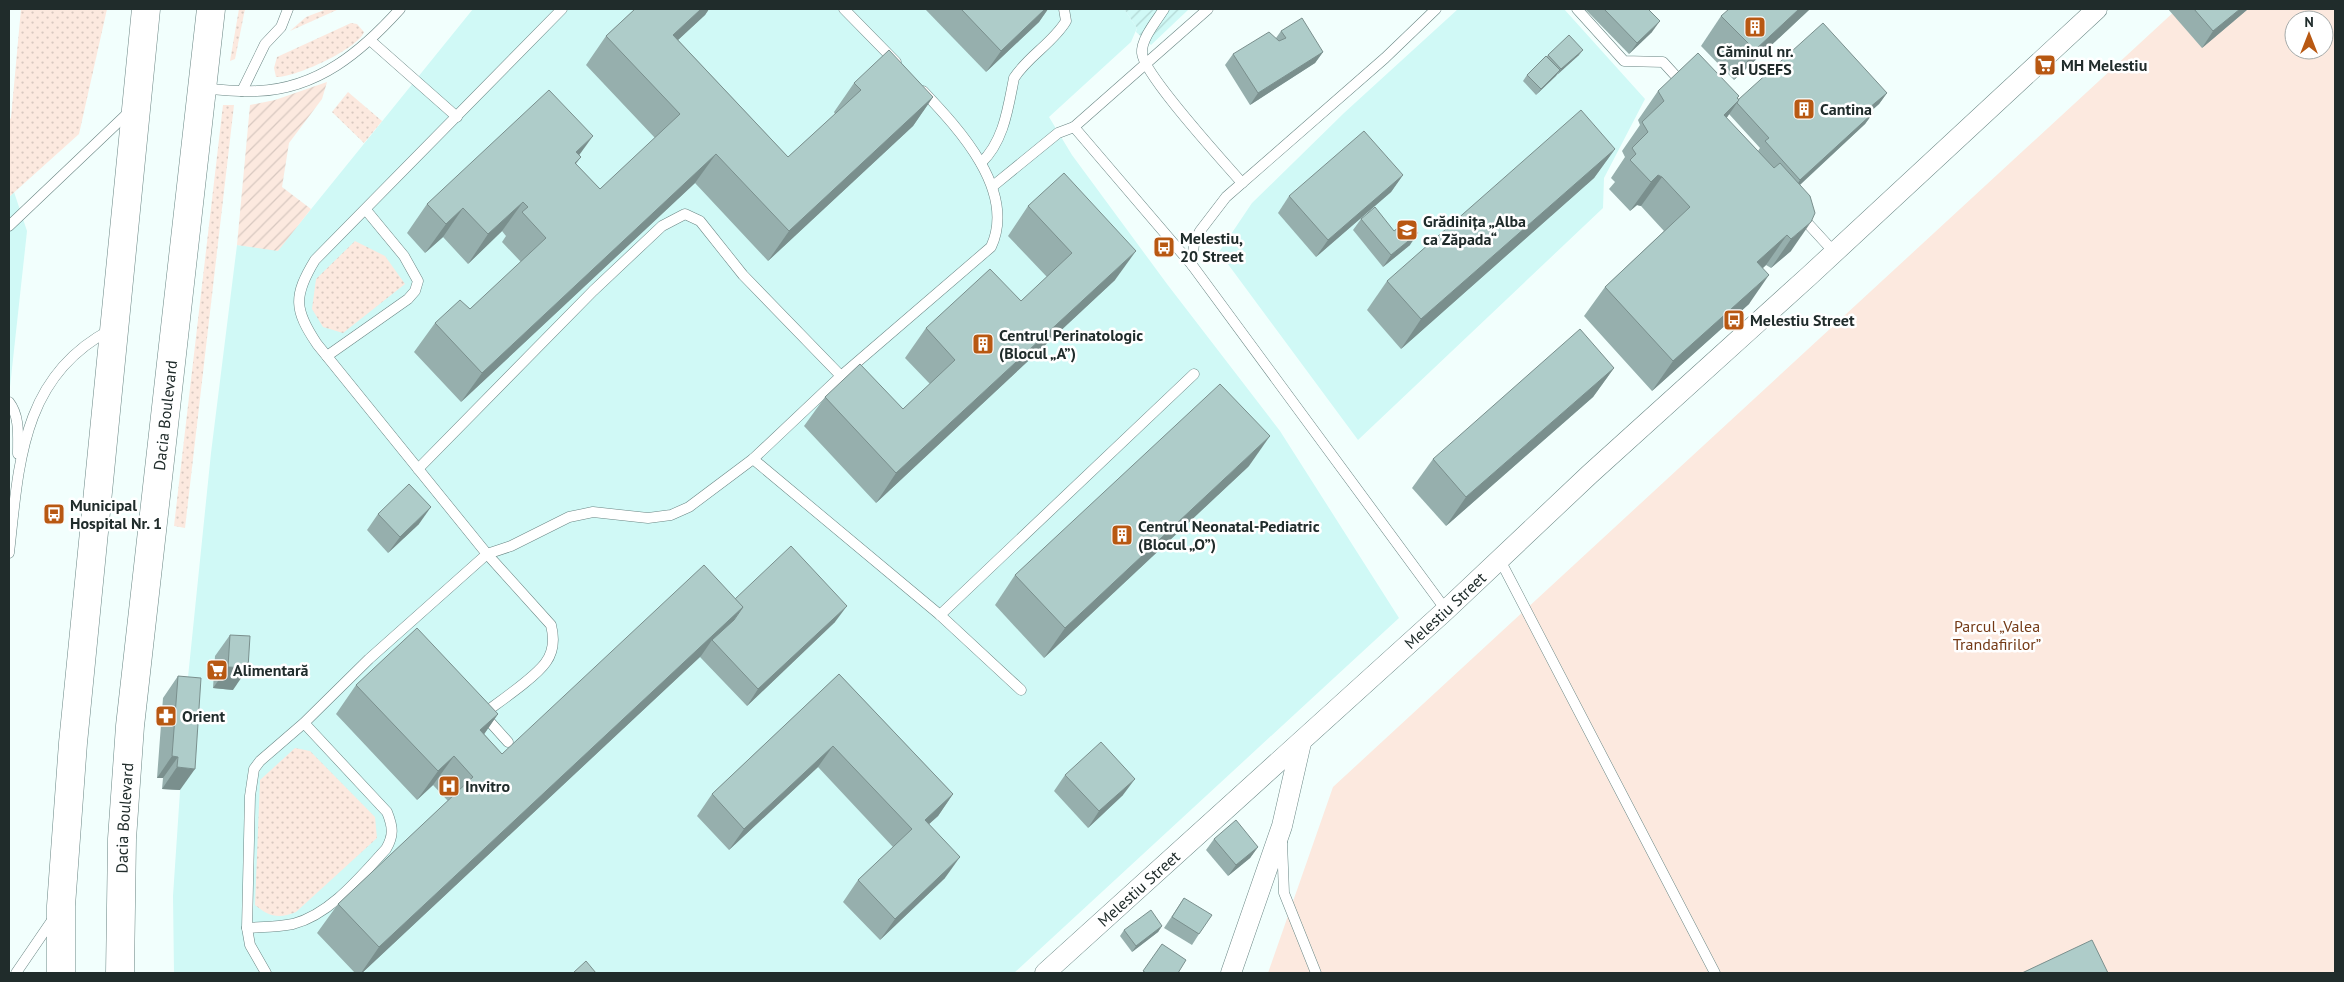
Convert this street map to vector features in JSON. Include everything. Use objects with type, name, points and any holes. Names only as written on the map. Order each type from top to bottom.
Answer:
[{"type":"highway","points":[[62,973],[61,906],[84,611],[146,9]]},
{"type":"highway","name":"Dacia Boulevard","points":[[120,973],[122,839],[132,709],[211,9]]},
{"type":"street","name":"Melestiu Street","points":[[1045,973],[1301,743],[1500,560],[1590,474],[2097,9]]},
{"type":"street","points":[[1231,973],[1282,826],[1301,743]]},
{"type":"lane","points":[[242,91],[265,44],[281,27],[288,9]]},
{"type":"lane","points":[[202,88],[260,91],[308,81],[326,73],[371,41],[400,9]]},
{"type":"lane","points":[[508,742],[480,710],[546,662],[552,649],[554,635],[551,625],[487,554],[327,356],[301,317],[299,297],[302,284],[315,260],[562,9]]},
{"type":"lane","points":[[844,9],[904,71]]},
{"type":"lane","points":[[981,163],[992,152],[999,140],[1014,78],[1019,69],[1060,31],[1066,21],[1064,9]]},
{"type":"lane","points":[[1164,9],[1142,46],[1142,54],[1146,64],[1166,94],[1242,183]]},
{"type":"lane","points":[[993,186],[1058,133],[1074,128],[1208,9]]},
{"type":"lane","points":[[1192,265],[1194,243],[1226,197],[1386,58],[1436,9]]},
{"type":"lane","points":[[1577,9],[1624,61],[1663,62],[1690,92]]},
{"type":"lane","points":[[371,41],[456,117]]},
{"type":"lane","points":[[266,973],[250,945],[247,928],[250,796],[254,769],[260,761],[412,627],[487,554],[511,546],[570,517],[593,512],[648,518],[671,515],[689,506],[753,458],[841,376],[991,247],[997,234],[998,220],[993,186],[981,163],[937,105],[917,85]]},
{"type":"lane","points":[[9,226],[136,105]]},
{"type":"lane","points":[[1074,128],[1192,265],[1446,610]]},
{"type":"lane","points":[[1795,208],[1834,252]]},
{"type":"lane","points":[[327,356],[408,299],[415,291],[418,281],[404,256],[366,210]]},
{"type":"lane","points":[[418,469],[593,291],[662,226],[685,214],[700,221],[743,275],[841,376]]},
{"type":"lane","points":[[18,472],[30,420],[44,393],[63,365],[92,339],[113,328]]},
{"type":"lane","points":[[940,615],[1194,374]]},
{"type":"lane","points":[[9,402],[16,415],[18,426],[18,472],[9,553]]},
{"type":"lane","points":[[753,458],[940,615],[1021,690]]},
{"type":"lane","points":[[1500,560],[1715,973]]},
{"type":"lane","points":[[247,928],[293,924],[311,917],[332,903],[386,849],[392,838],[394,830],[387,812],[304,723]]},
{"type":"lane","points":[[1282,826],[1284,893],[1316,973]]},
{"type":"lane","points":[[16,973],[61,906]]},
{"type":"shaded area","points":[[473,9],[1124,9],[1137,28],[1131,42],[1049,117],[1072,155],[1167,284],[1280,431],[1399,618],[1014,973],[174,973],[173,896],[187,687],[211,453],[237,245],[278,250]]},
{"type":"shaded area","points":[[1124,9],[1189,9],[1151,45],[1136,32],[1137,28]]},
{"type":"shaded area","name":"Grădinița „Alba ca Zăpada“","points":[[1458,9],[1564,9],[1645,99],[1604,178],[1603,208],[1358,440],[1219,252],[1252,203],[1344,113]]},
{"type":"shaded area","points":[[14,192],[27,231],[9,396],[9,197]]},
{"type":"green space","points":[[21,9],[107,9],[79,134],[9,197],[9,120],[11,118]]},
{"type":"green space","points":[[239,9],[245,9],[235,59],[230,61]]},
{"type":"green space","points":[[327,9],[339,9],[290,31],[306,17]]},
{"type":"green space","name":"Parcul „Valea Trandafirilor”","points":[[2177,9],[2335,9],[2335,973],[1268,973],[1333,787]]},
{"type":"green space","points":[[351,23],[357,24],[364,32],[350,46],[310,68],[276,77],[274,68],[277,57]]},
{"type":"green space","points":[[327,82],[322,99],[289,143],[282,187],[311,209],[278,251],[237,245],[250,105],[275,100]]},
{"type":"green space","points":[[348,92],[382,121],[364,143],[332,112]]},
{"type":"green space","points":[[223,105],[234,105],[185,528],[174,526]]},
{"type":"green space","points":[[355,241],[385,256],[405,284],[343,333],[323,327],[312,309],[316,279]]},
{"type":"green space","points":[[295,748],[310,751],[375,817],[377,838],[296,912],[284,916],[274,916],[255,905],[260,780]]},
{"type":"building","points":[[635,9],[701,9],[673,35],[788,157],[861,90],[854,83],[889,50],[933,97],[789,231],[716,154],[482,373],[435,323],[460,300],[470,309],[546,238],[522,212],[528,207],[523,202],[488,234],[463,208],[446,224],[427,204],[549,90],[593,136],[576,152],[581,157],[575,163],[600,189],[680,114],[606,36]]},
{"type":"building","points":[[961,9],[1045,9],[1001,51]]},
{"type":"building","points":[[1604,9],[1648,9],[1660,21],[1637,43]]},
{"type":"building","points":[[1729,9],[1799,9],[1755,50],[1721,16]]},
{"type":"building","points":[[2194,9],[2240,9],[2213,31]]},
{"type":"building","points":[[1302,18],[1323,52],[1258,93],[1233,54],[1269,32],[1279,41],[1286,38],[1281,31]]},
{"type":"building","name":"Cantina","points":[[1823,23],[1887,93],[1869,108],[1873,113],[1800,180],[1765,141],[1769,138],[1737,103],[1739,99]]},
{"type":"building","points":[[1569,35],[1583,50],[1561,69],[1548,55]]},
{"type":"building","points":[[1698,53],[1739,96],[1737,98],[1739,100],[1724,115],[1774,168],[1780,163],[1810,196],[1815,213],[1811,222],[1791,239],[1787,235],[1757,262],[1769,275],[1673,361],[1605,287],[1690,207],[1662,177],[1658,175],[1651,182],[1630,160],[1636,154],[1632,148],[1648,132],[1642,122],[1664,101],[1658,91]]},
{"type":"building","points":[[1546,56],[1560,70],[1541,89],[1527,75]]},
{"type":"building","points":[[1581,110],[1615,149],[1421,319],[1387,281]]},
{"type":"building","points":[[1364,131],[1403,175],[1328,240],[1289,196]]},
{"type":"building","name":"Centrul Perinatologic (Blocul „A”)","points":[[1064,173],[1136,251],[896,473],[825,397],[860,364],[903,409],[955,360],[926,328],[990,269],[1021,301],[1072,253],[1028,206]]},
{"type":"building","points":[[1375,207],[1394,231],[1407,221],[1418,233],[1391,255],[1361,219]]},
{"type":"building","points":[[1580,329],[1614,368],[1466,497],[1433,459]]},
{"type":"building","name":"Centrul Neonatal-Pediatric (Blocul „O”)","points":[[1220,384],[1270,436],[1065,628],[1015,575]]},
{"type":"building","points":[[409,484],[431,507],[400,537],[378,514]]},
{"type":"building","points":[[791,546],[847,606],[758,689],[712,640],[734,620],[743,607],[735,599]]},
{"type":"building","points":[[704,565],[743,607],[379,947],[338,904],[473,777],[454,756],[438,771],[356,685],[417,628],[498,714],[480,730],[502,754]]},
{"type":"building","points":[[230,635],[250,636],[248,668],[228,667]]},
{"type":"building","points":[[839,674],[953,794],[925,820],[960,857],[895,919],[858,880],[912,829],[833,746],[744,829],[712,794]]},
{"type":"building","points":[[178,676],[201,678],[195,769],[177,767],[178,757],[172,756]]},
{"type":"building","points":[[1101,742],[1135,779],[1099,811],[1065,775]]},
{"type":"building","points":[[1236,820],[1258,847],[1236,865],[1214,839]]},
{"type":"building","points":[[1184,898],[1212,915],[1199,934],[1172,917]]},
{"type":"building","points":[[1151,910],[1162,926],[1136,946],[1124,930]]},
{"type":"building","points":[[2092,940],[2108,973],[2022,973]]},
{"type":"building","points":[[1162,944],[1186,960],[1178,973],[1146,973],[1143,971]]},
{"type":"building","points":[[586,961],[596,973],[573,973]]},
{"type":"place","name":"Căminul nr. 3 al USEFS","points":[[1755,27]]},
{"type":"place","name":"MH Melestiu","points":[[2045,65]]},
{"type":"place","name":"Cantina","points":[[1804,109]]},
{"type":"place","name":"Grădinița „Alba ca Zăpada“","points":[[1407,230]]},
{"type":"place","name":"Melestiu, 20 Street","points":[[1164,247]]},
{"type":"place","name":"Melestiu Street","points":[[1734,320]]},
{"type":"place","name":"Centrul Perinatologic (Blocul „A”)","points":[[983,344]]},
{"type":"place","name":"Municipal Hospital Nr. 1","points":[[54,514]]},
{"type":"place","name":"Centrul Neonatal-Pediatric (Blocul „O”)","points":[[1122,535]]},
{"type":"place","name":"Alimentară","points":[[217,670]]},
{"type":"place","name":"Orient","points":[[166,716]]},
{"type":"place","name":"Invitro","points":[[449,786]]}]
